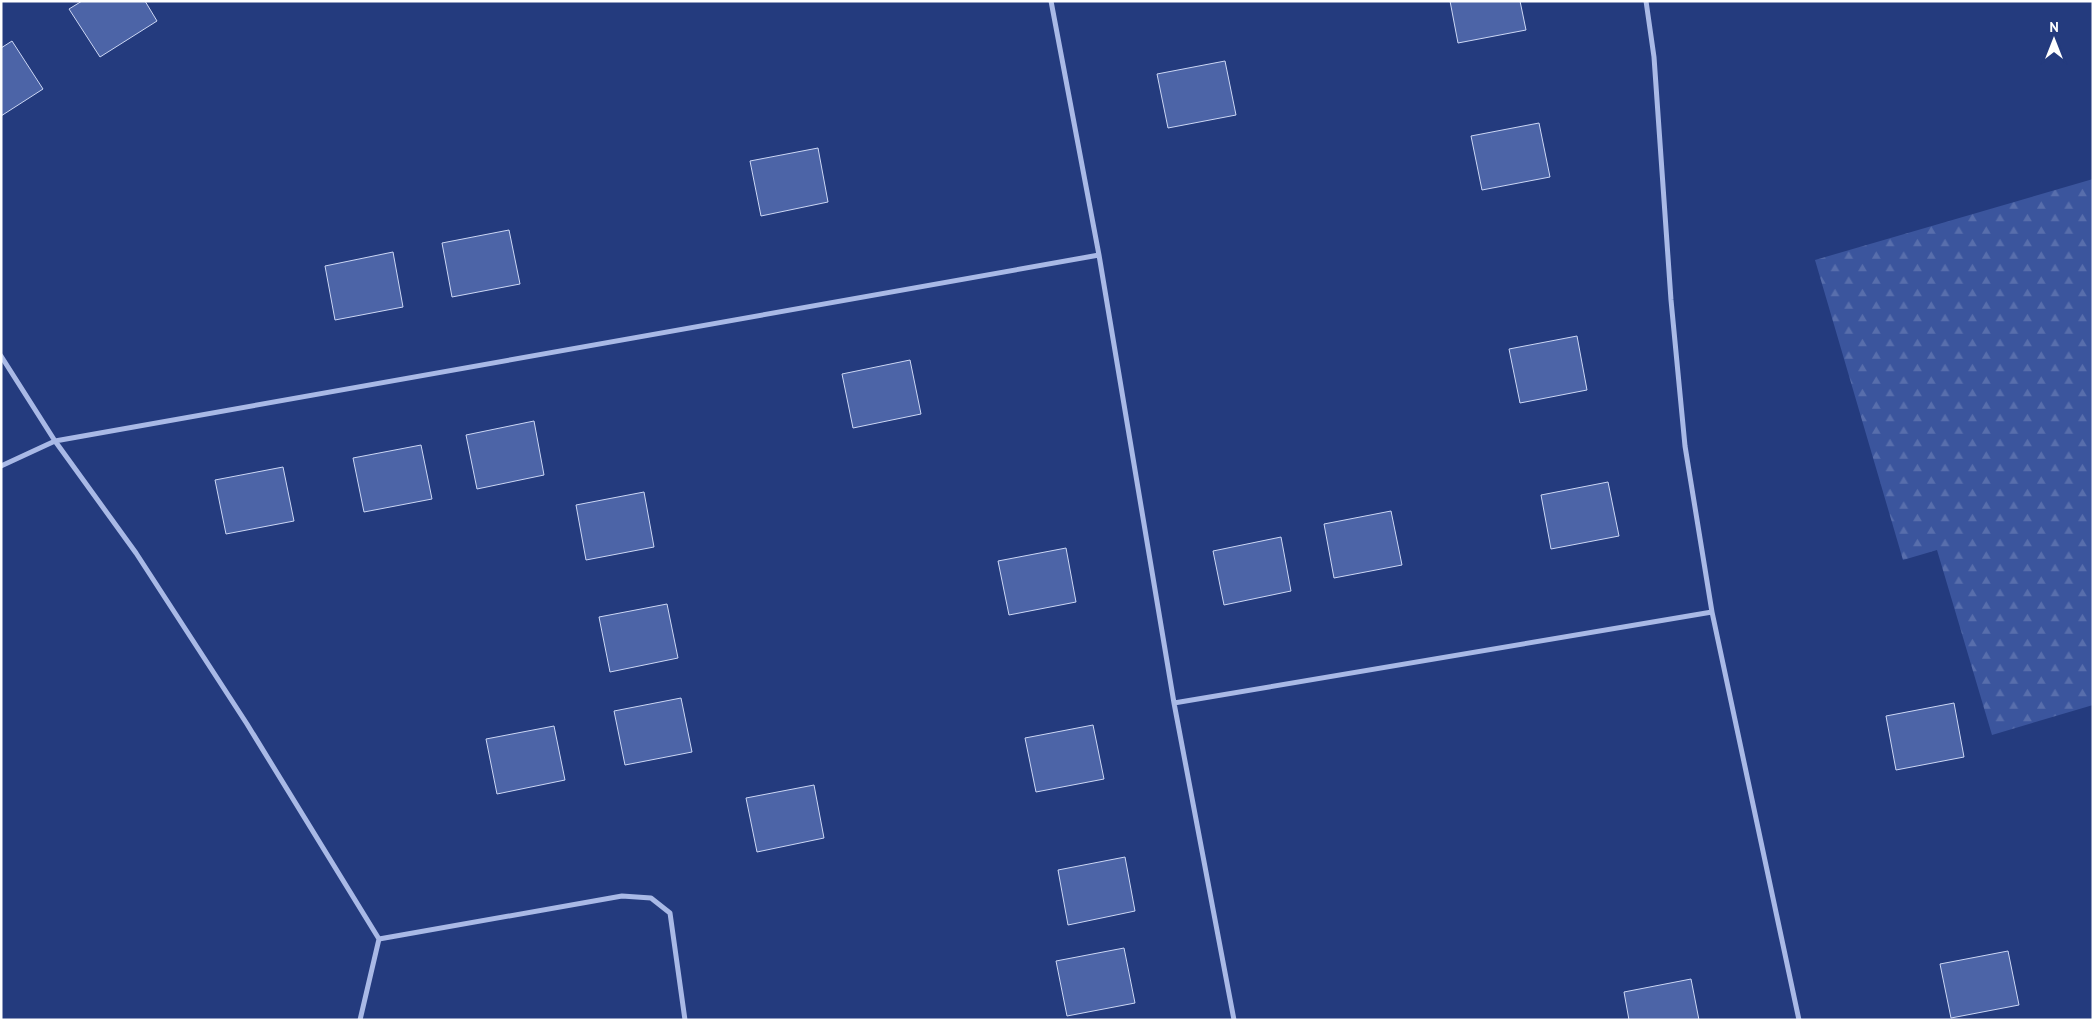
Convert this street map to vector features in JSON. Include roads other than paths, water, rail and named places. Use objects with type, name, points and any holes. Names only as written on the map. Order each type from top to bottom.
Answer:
[{"type":"street","points":[[1051,1],[1099,254],[1174,703],[1234,1020]]},
{"type":"street","points":[[1646,1],[1654,57],[1671,300],[1685,446],[1712,612],[1799,1020]]},
{"type":"street","points":[[1,466],[55,441],[1099,254]]},
{"type":"street","points":[[1,356],[55,441],[136,554],[247,724],[379,939],[360,1020]]},
{"type":"street","points":[[1174,703],[1712,612]]},
{"type":"street","points":[[379,939],[622,896],[651,898],[670,913],[685,1020]]}]
